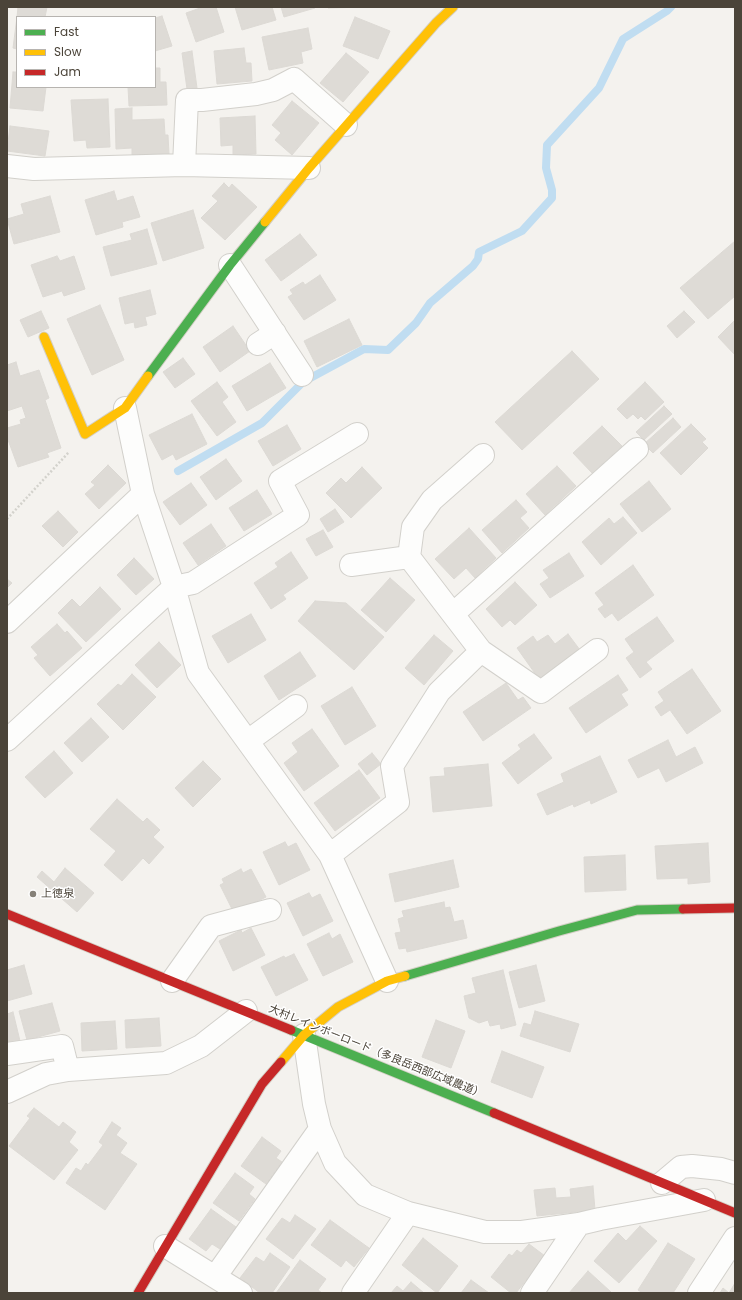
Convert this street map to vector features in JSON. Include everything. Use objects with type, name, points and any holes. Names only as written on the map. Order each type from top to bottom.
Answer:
[{"type":"street","points":[[44,337],[85,434],[125,408],[230,265],[309,168],[436,23],[453,7]]},
{"type":"street","points":[[184,165],[186,100],[202,100],[256,94],[273,90],[294,80],[346,126]]},
{"type":"street","points":[[7,166],[34,169],[184,165],[309,168]]},
{"type":"street","points":[[230,265],[266,339],[302,375]]},
{"type":"street","points":[[125,408],[143,494],[174,587],[198,673],[330,855],[387,981]]},
{"type":"street","points":[[7,740],[174,587],[193,583],[298,515],[280,481],[357,434]]},
{"type":"street","points":[[453,614],[637,449]]},
{"type":"street","points":[[483,455],[432,500],[413,527],[409,557],[481,651],[541,692],[597,650]]},
{"type":"street","points":[[7,622],[143,494]]},
{"type":"street","points":[[351,565],[409,557]]},
{"type":"street","points":[[330,855],[398,802],[392,766],[439,692],[481,651]]},
{"type":"street","points":[[248,741],[296,706]]},
{"type":"street","points":[[138,1293],[262,1084],[304,1035],[338,1007],[387,981],[637,910],[735,908]]},
{"type":"street","points":[[172,981],[211,926],[270,910]]},
{"type":"street","name":"大村レインボーロード（多良岳西部広域農道）","points":[[7,914],[735,1213]]},
{"type":"street","points":[[7,1092],[46,1074],[68,1070],[166,1063],[201,1046],[246,1011]]},
{"type":"street","points":[[304,1035],[314,1104],[320,1129],[335,1163],[365,1195],[408,1213],[485,1232],[522,1232],[579,1224],[704,1200]]},
{"type":"street","points":[[7,1054],[62,1046],[68,1070]]},
{"type":"street","points":[[215,1276],[320,1129]]},
{"type":"street","points":[[662,1183],[681,1167],[692,1166],[721,1169],[735,1173]]},
{"type":"street","points":[[353,1293],[408,1213]]},
{"type":"street","points":[[532,1293],[579,1224]]},
{"type":"street","points":[[699,1293],[735,1238]]},
{"type":"street","points":[[165,1246],[241,1293]]},
{"type":"path","points":[[7,520],[85,434]]},
{"type":"building","points":[[18,7],[47,7],[45,16],[17,16]]},
{"type":"building","points":[[203,7],[216,7],[224,32],[196,42],[186,13]]},
{"type":"building","points":[[235,7],[272,7],[276,20],[242,30]]},
{"type":"building","points":[[281,7],[315,7],[315,8],[284,17]]},
{"type":"building","points":[[328,7],[367,7],[328,8]]},
{"type":"building","points":[[162,16],[172,46],[156,51],[156,18]]},
{"type":"building","points":[[355,17],[390,31],[378,59],[343,46]]},
{"type":"building","points":[[16,25],[16,49],[13,48]]},
{"type":"building","points":[[308,28],[312,49],[301,52],[303,63],[269,70],[262,37]]},
{"type":"building","points":[[244,48],[246,63],[251,63],[252,81],[217,84],[214,51]]},
{"type":"building","points":[[192,51],[197,88],[187,89],[182,53]]},
{"type":"building","points":[[346,53],[369,72],[343,102],[320,83]]},
{"type":"building","points":[[156,68],[160,68],[160,82],[166,82],[167,105],[129,106],[128,88],[156,88]]},
{"type":"building","points":[[13,72],[16,72],[16,88],[46,88],[43,111],[10,108]]},
{"type":"building","points":[[108,99],[110,147],[87,148],[86,140],[74,141],[71,100]]},
{"type":"building","points":[[292,101],[319,123],[292,155],[275,140],[281,133],[272,125]]},
{"type":"building","points":[[132,108],[132,120],[164,119],[165,135],[168,135],[169,154],[132,155],[132,148],[116,149],[115,109]]},
{"type":"building","points":[[255,116],[256,154],[233,155],[233,145],[221,146],[220,118]]},
{"type":"building","points":[[10,126],[49,131],[45,156],[7,151]]},
{"type":"building","points":[[224,183],[229,188],[232,184],[257,207],[225,240],[201,218],[218,201],[212,196]]},
{"type":"building","points":[[114,191],[117,201],[133,196],[140,217],[122,222],[123,227],[96,235],[85,200]]},
{"type":"building","points":[[50,196],[60,232],[14,244],[7,219],[24,214],[21,204]]},
{"type":"building","points":[[193,210],[204,248],[163,261],[151,223]]},
{"type":"building","points":[[147,229],[157,264],[111,276],[103,247],[132,240],[130,234]]},
{"type":"building","points":[[300,234],[317,255],[281,281],[265,260]]},
{"type":"building","points":[[735,241],[735,296],[708,319],[680,288]]},
{"type":"building","points":[[57,256],[60,261],[74,256],[85,289],[64,296],[62,291],[43,297],[31,265]]},
{"type":"building","points":[[320,275],[336,300],[304,320],[288,297],[293,294],[290,290],[303,282],[305,285]]},
{"type":"building","points":[[150,290],[156,314],[145,317],[147,325],[135,328],[134,322],[125,324],[119,298]]},
{"type":"building","points":[[100,305],[124,360],[92,375],[67,319]]},
{"type":"building","points":[[41,311],[49,328],[28,337],[20,320]]},
{"type":"building","points":[[684,311],[695,322],[677,338],[667,326]]},
{"type":"building","points":[[349,319],[362,345],[317,367],[304,341]]},
{"type":"building","points":[[735,320],[735,355],[718,337]]},
{"type":"building","points":[[233,326],[250,351],[220,372],[203,347]]},
{"type":"building","points":[[572,351],[599,379],[522,450],[495,422]]},
{"type":"building","points":[[183,358],[195,374],[175,388],[163,372]]},
{"type":"building","points":[[16,362],[20,376],[39,370],[49,398],[45,400],[61,448],[47,453],[49,457],[18,467],[7,437],[7,428],[21,424],[20,420],[26,418],[22,406],[7,411],[7,365]]},
{"type":"building","points":[[270,363],[286,388],[247,411],[232,386]]},
{"type":"building","points":[[217,382],[228,397],[222,402],[236,422],[217,436],[191,401]]},
{"type":"building","points":[[645,382],[664,402],[645,420],[641,416],[638,419],[633,414],[627,419],[617,409]]},
{"type":"building","points":[[664,406],[672,414],[644,440],[636,432]]},
{"type":"building","points":[[192,414],[207,444],[176,460],[173,454],[162,460],[149,435]]},
{"type":"building","points":[[673,418],[681,427],[653,453],[644,444]]},
{"type":"building","points":[[691,424],[706,439],[702,442],[708,448],[681,475],[660,453]]},
{"type":"building","points":[[287,425],[301,449],[273,466],[258,441]]},
{"type":"building","points":[[602,426],[622,446],[592,473],[573,453]]},
{"type":"building","points":[[226,459],[242,481],[216,500],[200,477]]},
{"type":"building","points":[[108,465],[126,483],[99,509],[85,494],[95,485],[91,482]]},
{"type":"building","points":[[557,466],[576,486],[545,515],[526,494]]},
{"type":"building","points":[[362,467],[382,488],[351,518],[326,493],[341,478],[346,483]]},
{"type":"building","points":[[649,481],[671,509],[642,532],[620,504]]},
{"type":"building","points":[[191,483],[207,505],[180,525],[163,502]]},
{"type":"building","points":[[257,490],[272,514],[244,531],[229,508]]},
{"type":"building","points":[[516,500],[527,512],[520,518],[529,528],[502,553],[482,530]]},
{"type":"building","points":[[335,509],[344,522],[328,532],[320,519]]},
{"type":"building","points":[[58,511],[78,532],[63,547],[42,526]]},
{"type":"building","points":[[623,517],[637,533],[601,565],[582,542],[609,518],[614,524]]},
{"type":"building","points":[[211,524],[226,546],[198,565],[183,543]]},
{"type":"building","points":[[469,528],[496,558],[475,578],[466,568],[454,579],[435,559]]},
{"type":"building","points":[[323,530],[333,547],[316,556],[306,539]]},
{"type":"building","points":[[291,552],[308,578],[283,595],[286,599],[271,609],[254,583],[278,567],[275,563]]},
{"type":"building","points":[[569,553],[584,576],[550,598],[540,584],[549,578],[543,570]]},
{"type":"building","points":[[134,558],[154,579],[136,595],[117,575]]},
{"type":"building","points":[[633,565],[654,595],[618,621],[612,613],[605,618],[598,609],[604,605],[595,593]]},
{"type":"building","points":[[390,578],[415,600],[386,632],[361,610]]},
{"type":"building","points":[[7,579],[12,583],[7,588]]},
{"type":"building","points":[[515,582],[537,605],[515,625],[510,620],[502,627],[486,609]]},
{"type":"building","points":[[100,587],[121,609],[86,642],[58,613],[72,599],[80,607]]},
{"type":"building","points":[[315,601],[346,603],[384,637],[354,670],[298,621]]},
{"type":"building","points":[[251,614],[266,640],[228,663],[212,636]]},
{"type":"building","points":[[657,617],[674,641],[646,662],[652,669],[640,678],[626,658],[634,652],[625,639]]},
{"type":"building","points":[[57,624],[65,633],[67,631],[82,648],[50,676],[34,658],[38,655],[31,647]]},
{"type":"building","points":[[568,634],[580,650],[539,679],[517,648],[533,636],[537,642],[548,635],[555,644]]},
{"type":"building","points":[[434,635],[453,651],[424,685],[405,668]]},
{"type":"building","points":[[159,642],[181,665],[157,688],[135,665]]},
{"type":"building","points":[[300,652],[316,676],[279,700],[264,676]]},
{"type":"building","points":[[692,669],[721,711],[687,734],[670,710],[661,716],[655,707],[664,701],[658,692]]},
{"type":"building","points":[[132,674],[156,697],[123,730],[97,704],[118,684],[121,686]]},
{"type":"building","points":[[618,675],[628,690],[621,694],[628,705],[586,733],[569,708]]},
{"type":"building","points":[[506,683],[518,700],[523,697],[531,708],[483,741],[463,712]]},
{"type":"building","points":[[352,687],[376,726],[345,745],[321,706]]},
{"type":"building","points":[[91,718],[109,737],[82,762],[64,743]]},
{"type":"building","points":[[312,729],[339,766],[304,791],[284,763],[298,752],[292,743]]},
{"type":"building","points":[[534,734],[552,758],[518,784],[502,763],[521,749],[518,745]]},
{"type":"building","points":[[668,740],[676,757],[695,747],[703,763],[666,782],[659,768],[638,778],[628,760]]},
{"type":"building","points":[[54,751],[73,773],[45,798],[25,777]]},
{"type":"building","points":[[372,753],[381,764],[367,775],[358,764]]},
{"type":"building","points":[[600,756],[617,792],[591,804],[590,800],[574,807],[573,804],[547,815],[537,794],[564,782],[561,774]]},
{"type":"building","points":[[203,761],[221,779],[193,807],[175,788]]},
{"type":"building","points":[[488,764],[492,806],[433,812],[430,777],[445,776],[444,768]]},
{"type":"building","points":[[359,770],[380,798],[335,831],[314,803]]},
{"type":"building","points":[[117,799],[143,822],[147,818],[160,830],[153,837],[164,847],[149,864],[143,858],[122,881],[104,865],[116,851],[90,829]]},
{"type":"building","points":[[285,842],[288,847],[296,843],[310,870],[279,885],[263,852]]},
{"type":"building","points":[[708,843],[710,882],[688,884],[688,878],[657,879],[655,846]]},
{"type":"building","points":[[625,855],[626,890],[585,892],[584,857]]},
{"type":"building","points":[[453,860],[459,887],[395,902],[389,874]]},
{"type":"building","points":[[65,868],[94,893],[77,912],[37,877],[42,871],[54,882]]},
{"type":"building","points":[[241,869],[243,873],[251,869],[266,897],[234,913],[220,885],[224,883],[222,879]]},
{"type":"building","points":[[309,893],[312,898],[320,894],[333,921],[303,936],[287,903]]},
{"type":"building","points":[[444,902],[445,908],[450,907],[454,922],[463,920],[467,938],[407,952],[406,948],[399,949],[395,933],[401,932],[398,919],[404,917],[402,911]]},
{"type":"building","points":[[251,928],[265,955],[233,971],[219,941],[241,930],[242,933]]},
{"type":"building","points":[[329,933],[332,939],[340,934],[353,962],[323,976],[307,944]]},
{"type":"building","points":[[294,954],[308,980],[276,996],[261,967],[284,956],[285,958]]},
{"type":"building","points":[[24,965],[32,994],[7,1001],[7,970]]},
{"type":"building","points":[[536,965],[545,1001],[519,1008],[509,972]]},
{"type":"building","points":[[503,970],[516,1025],[501,1029],[500,1024],[490,1026],[488,1020],[479,1023],[469,1018],[464,996],[476,993],[472,978]]},
{"type":"building","points":[[52,1003],[60,1031],[27,1040],[19,1011]]},
{"type":"building","points":[[535,1011],[579,1024],[570,1052],[520,1036],[524,1023],[531,1025]]},
{"type":"building","points":[[13,1012],[20,1041],[7,1045],[7,1014]]},
{"type":"building","points":[[159,1018],[161,1046],[126,1048],[125,1020]]},
{"type":"building","points":[[436,1020],[465,1031],[451,1068],[422,1057]]},
{"type":"building","points":[[115,1021],[117,1049],[82,1051],[81,1023]]},
{"type":"building","points":[[502,1051],[544,1067],[532,1098],[491,1082]]},
{"type":"building","points":[[34,1108],[59,1127],[63,1122],[76,1132],[69,1142],[78,1150],[54,1180],[9,1146],[30,1118],[27,1116]]},
{"type":"building","points":[[112,1122],[121,1128],[116,1135],[127,1143],[120,1153],[137,1164],[105,1210],[66,1183],[76,1168],[81,1171],[86,1163],[88,1165],[103,1145],[99,1142]]},
{"type":"building","points":[[262,1137],[281,1151],[276,1158],[282,1162],[266,1184],[241,1166]]},
{"type":"building","points":[[235,1173],[254,1187],[249,1194],[255,1199],[239,1221],[213,1203]]},
{"type":"building","points":[[593,1186],[595,1210],[537,1216],[534,1190],[555,1188],[556,1198],[571,1197],[570,1189]]},
{"type":"building","points":[[211,1209],[236,1227],[220,1249],[212,1244],[206,1251],[189,1239]]},
{"type":"building","points":[[295,1215],[316,1229],[293,1259],[266,1239],[282,1218],[290,1223]]},
{"type":"building","points":[[330,1220],[369,1248],[354,1267],[346,1260],[341,1267],[311,1245]]},
{"type":"building","points":[[640,1226],[657,1241],[619,1283],[594,1261],[618,1233],[626,1241]]},
{"type":"building","points":[[423,1238],[458,1266],[437,1293],[402,1265]]},
{"type":"building","points":[[668,1243],[695,1259],[673,1293],[643,1293],[638,1290]]},
{"type":"building","points":[[529,1244],[545,1256],[516,1293],[511,1293],[491,1277],[509,1254],[512,1256],[517,1250],[521,1253]]},
{"type":"building","points":[[270,1253],[290,1267],[272,1293],[260,1293],[240,1278],[256,1257],[264,1262]]},
{"type":"building","points":[[300,1260],[326,1279],[318,1290],[322,1293],[276,1293]]},
{"type":"building","points":[[588,1271],[611,1292],[569,1293]]},
{"type":"building","points":[[471,1280],[489,1293],[461,1293]]},
{"type":"building","points":[[411,1282],[424,1293],[391,1293],[397,1286],[403,1291]]},
{"type":"building","points":[[735,1283],[735,1293],[729,1293]]},
{"type":"building","points":[[723,1288],[729,1293],[720,1293]]},
{"type":"waterway","points":[[178,471],[262,423],[303,382],[364,349],[388,350],[416,323],[430,303],[473,266],[478,259],[479,252],[522,231],[552,198],[552,190],[546,168],[547,145],[599,88],[623,39],[671,7]]},
{"type":"traffic: fast","points":[[148,376],[230,265],[265,222]]},
{"type":"traffic: fast","points":[[405,976],[637,910],[683,909]]},
{"type":"traffic: fast","points":[[291,1030],[494,1113]]},
{"type":"traffic: slow","points":[[265,222],[309,168],[436,23],[453,7]]},
{"type":"traffic: slow","points":[[44,337],[85,434],[125,408],[148,376]]},
{"type":"traffic: slow","points":[[281,1062],[304,1035],[338,1007],[387,981],[405,976]]},
{"type":"traffic: jam","points":[[683,909],[735,908]]},
{"type":"traffic: jam","points":[[7,914],[291,1030]]},
{"type":"traffic: jam","points":[[138,1293],[262,1084],[281,1062]]},
{"type":"traffic: jam","points":[[494,1113],[735,1213]]},
{"type":"place","name":"上徳泉","points":[[33,894]]}]
